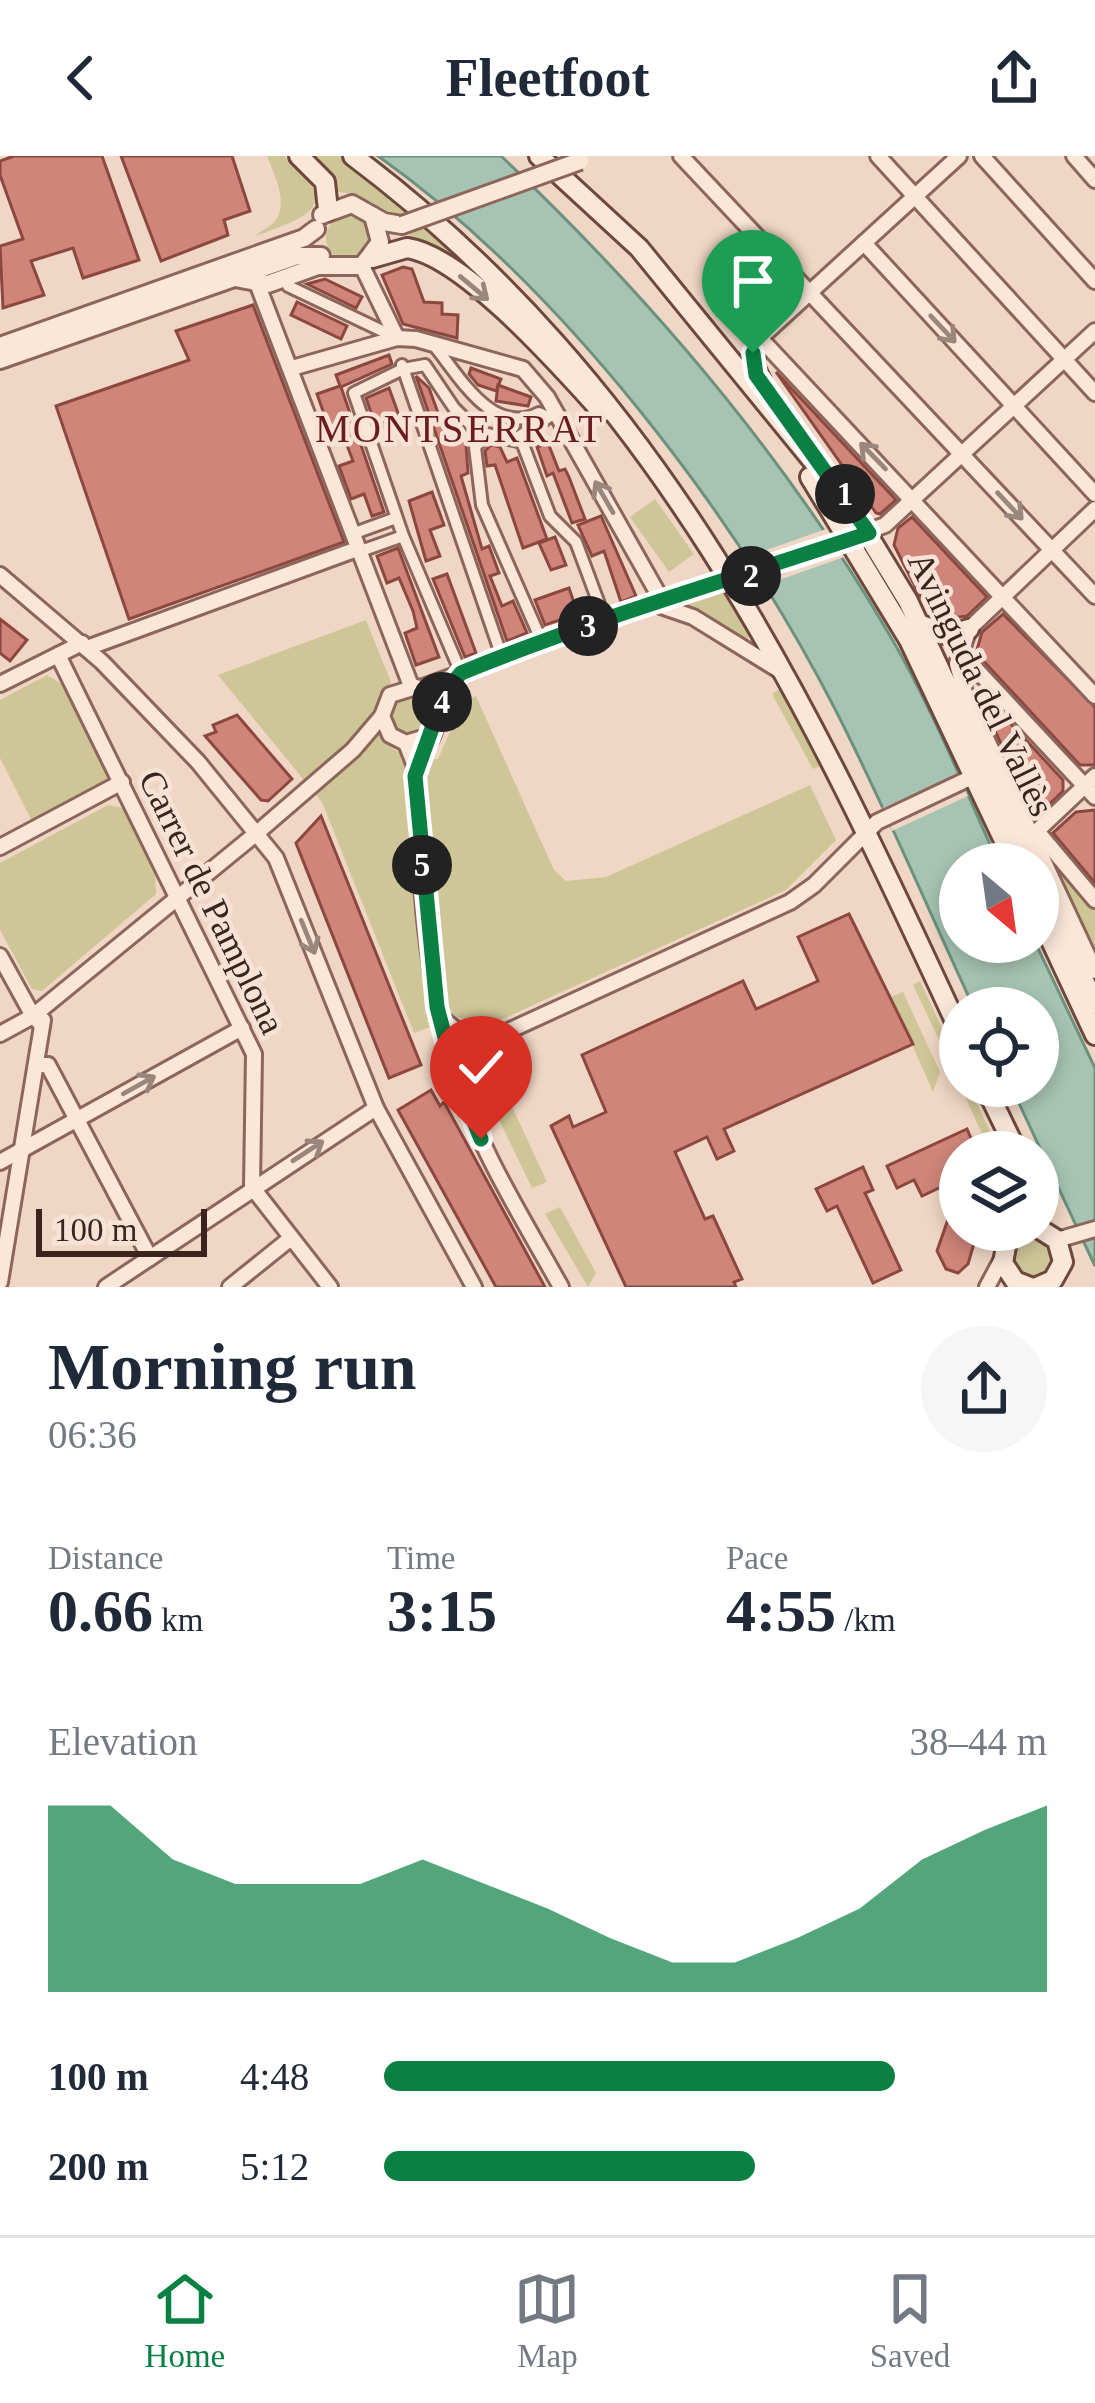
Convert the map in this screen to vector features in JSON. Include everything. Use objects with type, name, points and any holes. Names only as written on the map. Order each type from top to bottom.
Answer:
[{"type":"main road","points":[[299,156],[325,182],[328,210]]},
{"type":"main road","points":[[352,156],[488,270],[559,343],[710,544],[877,823],[942,987]]},
{"type":"main road","name":"Avinguda del Vallès","points":[[537,159],[628,249],[706,339],[920,626],[1008,843]]},
{"type":"main road","name":"Avinguda del Vallès","points":[[537,159],[639,248],[852,509],[854,538],[1019,843]]},
{"type":"main road","points":[[371,255],[407,248],[437,258],[512,320],[604,413],[628,430]]},
{"type":"main road","points":[[706,339],[726,349],[741,349],[760,338]]},
{"type":"main road","points":[[760,338],[753,353],[756,375],[852,509]]},
{"type":"main road","points":[[889,602],[920,626],[948,635],[970,628]]},
{"type":"main road","points":[[1059,926],[1095,1004]]},
{"type":"main road","points":[[1059,958],[1095,1035]]},
{"type":"main road","points":[[1059,1246],[1074,1287]]},
{"type":"main road","points":[[1006,1251],[1005,1271],[1025,1286],[1053,1280],[1063,1262]]},
{"type":"street","points":[[681,156],[1095,596]]},
{"type":"street","points":[[878,156],[1095,393]]},
{"type":"street","points":[[959,156],[760,338],[1095,696]]},
{"type":"street","points":[[982,156],[1095,281]]},
{"type":"street","points":[[1073,156],[1095,179]]},
{"type":"street","points":[[233,278],[264,289],[328,261],[371,255],[402,225],[587,159]]},
{"type":"street","points":[[0,346],[304,238],[328,210],[352,203],[402,225]]},
{"type":"street","points":[[373,215],[371,255],[397,338]]},
{"type":"street","points":[[316,229],[328,261]]},
{"type":"street","points":[[864,243],[1095,494]]},
{"type":"street","points":[[0,360],[286,259],[306,253],[328,261]]},
{"type":"street","points":[[264,289],[286,259]]},
{"type":"street","points":[[288,286],[397,338],[431,342],[523,369],[656,601],[693,616],[789,676]]},
{"type":"street","points":[[264,289],[396,658],[409,688],[438,708]]},
{"type":"street","points":[[0,1034],[40,1017],[353,750],[409,688],[854,538],[915,500],[1095,332]]},
{"type":"street","points":[[292,368],[397,338]]},
{"type":"street","points":[[431,342],[493,412],[516,420],[552,414]]},
{"type":"street","points":[[461,673],[403,536],[354,398],[358,388],[402,365],[425,365],[454,408],[482,436],[517,437],[552,414]]},
{"type":"street","points":[[402,365],[502,657]]},
{"type":"street","points":[[482,436],[475,447],[483,473],[482,505],[542,642]]},
{"type":"street","points":[[517,437],[550,516],[576,542],[605,620]]},
{"type":"street","points":[[970,628],[1095,509]]},
{"type":"street","points":[[356,545],[396,518]]},
{"type":"street","points":[[0,685],[85,645],[356,545],[403,536]]},
{"type":"street","points":[[698,587],[709,567],[710,544]]},
{"type":"street","points":[[0,574],[85,645],[198,761],[276,858],[376,1108],[474,1287]]},
{"type":"street","name":"Avinguda del Vallès","points":[[970,628],[958,673],[980,769],[1095,971]]},
{"type":"street","points":[[960,652],[1092,786],[1037,831],[1095,900]]},
{"type":"street","name":"Carrer de Pamplona","points":[[58,655],[254,1054],[253,1187]]},
{"type":"street","points":[[415,766],[438,708],[461,673]]},
{"type":"street","points":[[382,716],[386,731],[402,742],[415,766],[440,1017],[461,1090],[561,1287]]},
{"type":"street","points":[[353,750],[383,738],[402,742],[429,736]]},
{"type":"street","points":[[461,1090],[467,1063],[494,1038],[790,902],[814,886],[877,823],[980,769]]},
{"type":"street","points":[[0,847],[122,782]]},
{"type":"street","points":[[0,956],[40,1017],[0,1282]]},
{"type":"street","points":[[440,1017],[464,1036],[494,1038]]},
{"type":"street","points":[[0,1162],[242,1028]]},
{"type":"street","points":[[36,1065],[48,1065],[150,1258]]},
{"type":"street","points":[[106,1287],[376,1108]]},
{"type":"street","points":[[253,1187],[330,1287]]},
{"type":"street","points":[[1059,1234],[1095,1229]]},
{"type":"street","points":[[230,1287],[291,1238]]},
{"type":"street","points":[[987,1287],[1003,1257]]},
{"type":"shaded area","points":[[267,156],[284,156],[302,173],[315,198],[305,215],[256,236],[280,210],[280,191]]},
{"type":"shaded area","points":[[305,156],[339,156],[412,215],[338,192]]},
{"type":"shaded area","points":[[378,156],[501,156],[662,322],[806,504],[889,634],[990,843],[939,843],[939,931],[835,709],[747,558],[637,407],[576,336],[446,209]]},
{"type":"shaded area","points":[[348,216],[364,222],[370,238],[364,254],[348,260],[332,254],[326,238],[332,222]]},
{"type":"shaded area","points":[[424,227],[525,321],[407,241],[410,232]]},
{"type":"shaded area","points":[[655,499],[694,554],[669,572],[630,517]]},
{"type":"shaded area","points":[[725,592],[750,636],[744,642],[683,605]]},
{"type":"shaded area","points":[[366,620],[391,682],[370,716],[383,737],[404,755],[438,759],[467,694],[469,699],[476,696],[554,870],[566,881],[606,877],[810,785],[836,840],[786,890],[483,1028],[458,1017],[414,1033],[322,802],[218,675]]},
{"type":"shaded area","points":[[47,675],[63,685],[113,780],[32,821],[0,758],[0,700]]},
{"type":"shaded area","points":[[779,689],[821,766],[813,769],[772,694]]},
{"type":"shaded area","points":[[410,694],[426,700],[432,716],[426,732],[410,738],[394,732],[388,716],[394,700]]},
{"type":"shaded area","points":[[108,805],[123,808],[155,871],[156,894],[42,991],[32,989],[0,930],[0,863]]},
{"type":"shaded area","points":[[1059,867],[1095,907],[1095,957],[1059,881]]},
{"type":"shaded area","points":[[954,963],[1045,963],[1056,987],[964,987]]},
{"type":"shaded area","points":[[920,981],[939,1022],[939,1040],[913,985]]},
{"type":"shaded area","points":[[903,992],[939,1070],[933,1092],[891,997]]},
{"type":"shaded area","points":[[1059,992],[1095,1068],[1095,1266],[1059,1189],[1059,1131],[1032,1131],[1021,1107],[1059,1107]]},
{"type":"shaded area","points":[[500,1050],[508,1065],[501,1083],[547,1182],[532,1188],[482,1085],[493,1053]]},
{"type":"shaded area","points":[[970,1107],[979,1107],[990,1131],[981,1131]]},
{"type":"shaded area","points":[[560,1207],[596,1273],[588,1287],[545,1214]]},
{"type":"shaded area","points":[[1013,1251],[1053,1251],[1053,1264],[1041,1276],[1025,1276],[1013,1264]]},
{"type":"pier","points":[[829,528],[847,556],[759,587],[741,559]]},
{"type":"pier","points":[[958,774],[968,796],[892,831],[882,808]]},
{"type":"building","points":[[14,156],[102,156],[139,260],[83,278],[73,248],[31,261],[44,295],[3,308],[0,246],[23,239],[0,175],[0,161]]},
{"type":"building","points":[[121,156],[232,156],[250,211],[224,220],[228,235],[161,261]]},
{"type":"building","points":[[403,267],[412,269],[424,302],[442,303],[442,314],[458,315],[457,338],[403,324],[382,275]]},
{"type":"building","points":[[325,279],[362,297],[356,308],[307,284]]},
{"type":"building","points":[[297,302],[347,326],[341,339],[291,315]]},
{"type":"building","points":[[253,305],[344,542],[129,619],[56,406],[189,360],[176,331]]},
{"type":"building","points":[[389,355],[392,364],[341,387],[384,512],[372,516],[364,494],[351,499],[339,466],[353,461],[339,424],[329,428],[317,394],[340,386],[336,375]]},
{"type":"building","points":[[471,368],[501,379],[496,391],[478,385],[469,374]]},
{"type":"building","points":[[776,372],[896,500],[880,514],[876,513]]},
{"type":"building","points":[[416,376],[429,388],[449,443],[462,438],[466,445],[468,473],[461,476],[482,549],[489,546],[499,573],[490,576],[502,606],[513,601],[527,633],[507,641]]},
{"type":"building","points":[[498,385],[531,397],[528,406],[496,401]]},
{"type":"building","points":[[389,388],[401,421],[377,430],[366,398]]},
{"type":"building","points":[[548,443],[559,471],[565,469],[569,477],[585,519],[572,523],[553,473],[547,476],[537,447]]},
{"type":"building","points":[[491,445],[500,447],[507,462],[517,458],[547,539],[523,548],[495,465],[487,466],[485,451]]},
{"type":"building","points":[[432,492],[444,525],[430,530],[440,556],[426,561],[409,501]]},
{"type":"building","points":[[601,516],[636,596],[621,602],[604,551],[592,556],[578,525]]},
{"type":"building","points":[[912,517],[987,597],[967,616],[944,619],[920,596],[894,545],[898,528]]},
{"type":"building","points":[[555,537],[566,565],[551,570],[539,543]]},
{"type":"building","points":[[398,548],[439,657],[416,665],[405,633],[417,628],[413,611],[399,578],[387,583],[377,556]]},
{"type":"building","points":[[447,574],[476,653],[465,657],[433,579]]},
{"type":"building","points":[[569,588],[578,614],[545,625],[535,600]]},
{"type":"building","points":[[1003,614],[1095,707],[1095,765],[1080,765],[976,653],[982,632]]},
{"type":"building","points":[[0,619],[27,640],[10,661],[0,653]]},
{"type":"building","points":[[987,698],[1063,780],[1063,791],[1040,813],[1032,810],[982,703]]},
{"type":"building","points":[[237,715],[292,779],[268,801],[261,800],[205,736],[216,732],[213,725]]},
{"type":"building","points":[[1095,810],[1095,883],[1053,833],[1076,812]]},
{"type":"building","points":[[321,816],[421,1065],[389,1078],[296,843]]},
{"type":"building","points":[[849,914],[913,1044],[724,1129],[734,1151],[717,1159],[707,1137],[675,1152],[705,1219],[713,1216],[742,1279],[734,1282],[736,1287],[626,1287],[551,1126],[569,1116],[573,1127],[606,1112],[582,1055],[743,981],[756,1009],[818,981],[798,937]]},
{"type":"building","points":[[431,1090],[440,1106],[444,1102],[545,1287],[496,1287],[398,1110]]},
{"type":"building","points":[[939,1142],[939,1188],[922,1196],[914,1180],[897,1188],[887,1166]]},
{"type":"building","points":[[863,1167],[873,1190],[865,1193],[901,1270],[873,1283],[837,1206],[827,1211],[816,1189]]},
{"type":"building","points":[[939,1245],[939,1251],[972,1251],[968,1264],[958,1273],[946,1269],[937,1251]]},
{"type":"district","name":"MONTSERRAT","points":[[460,428]]},
{"type":"route","points":[[481,1139],[454,1072],[437,1007],[415,766],[439,721],[438,708],[445,692],[461,673],[661,599],[752,575],[869,533],[756,375],[753,353]]}]
